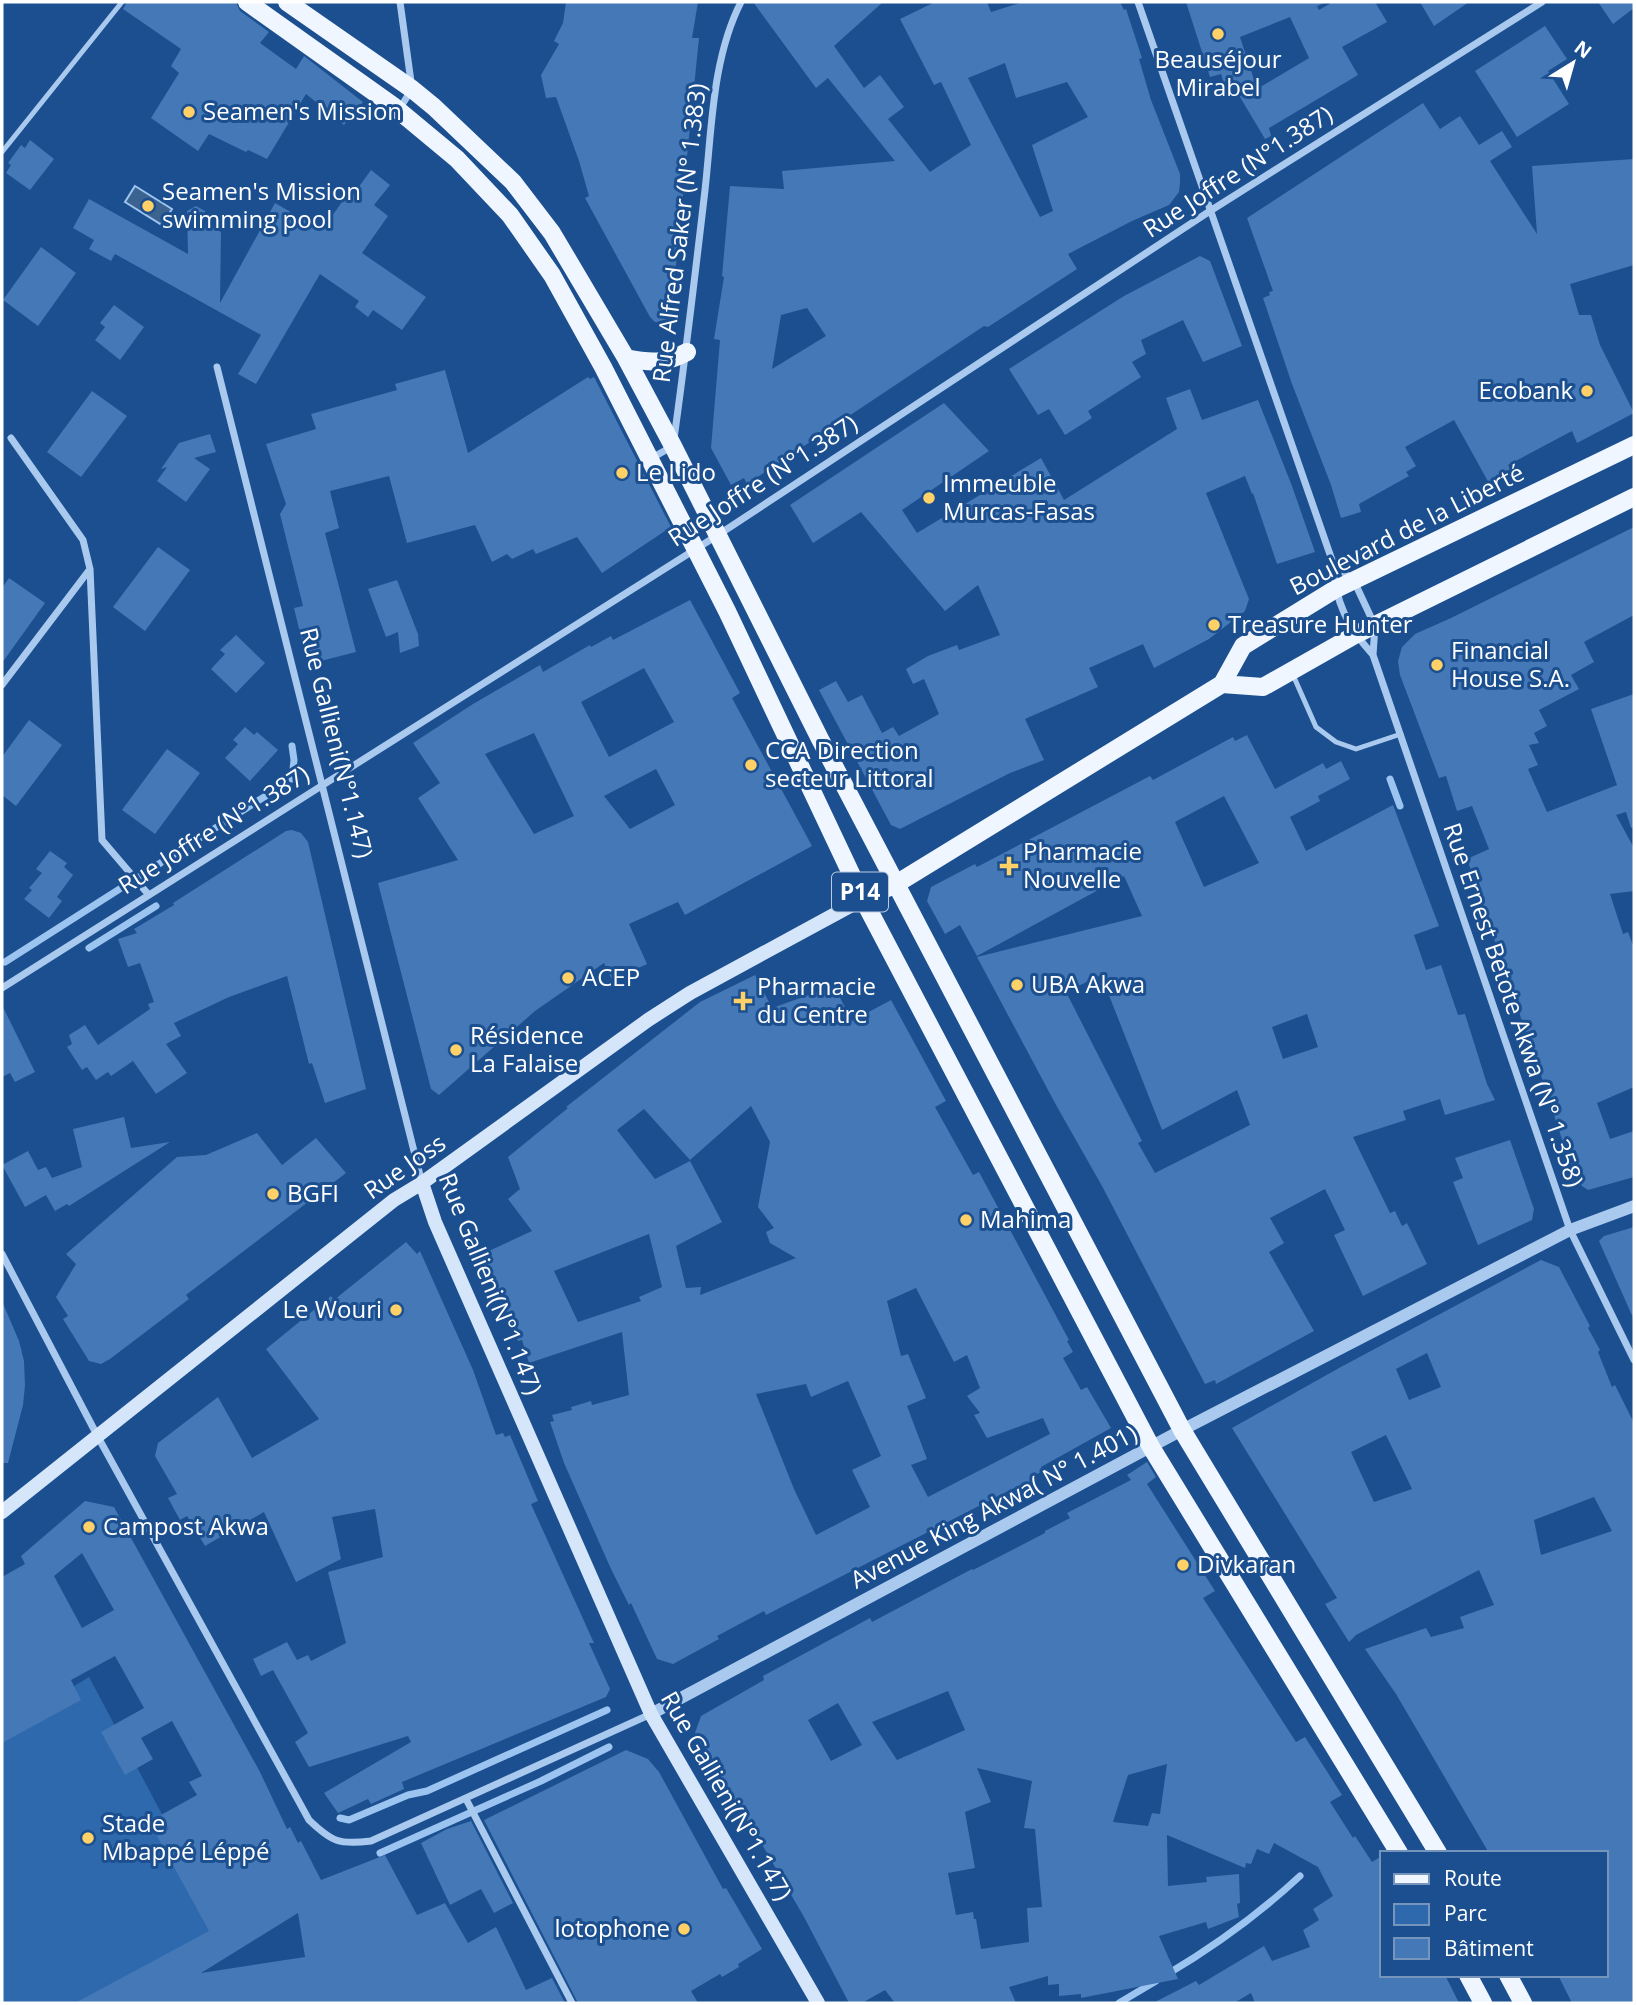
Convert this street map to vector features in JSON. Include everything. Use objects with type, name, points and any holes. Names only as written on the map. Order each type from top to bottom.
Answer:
[{"type":"main road","name":"P14","points":[[247,2],[398,110],[457,159],[518,224],[552,275],[695,548],[863,899],[1151,1447],[1398,1851]]},
{"type":"main road","name":"P14","points":[[287,2],[412,89],[513,182],[552,233],[626,358],[673,446],[820,739],[1182,1430],[1437,1851]]},
{"type":"main road","points":[[626,358],[654,363],[674,359],[687,352]]},
{"type":"main road","name":"Boulevard de la Liberté","points":[[863,899],[896,884],[1222,684],[1243,646],[1334,590],[1634,445]]},
{"type":"main road","points":[[1222,684],[1264,687],[1355,635],[1634,496]]},
{"type":"main road","name":"Rue Joss","points":[[2,1512],[394,1200],[422,1183],[656,1014],[863,899]]},
{"type":"main road","name":"Rue Gallieni(N°1.147)","points":[[422,1183],[440,1235],[651,1714],[818,2003]]},
{"type":"main road","points":[[1469,1977],[1483,2003]]},
{"type":"main road","points":[[1509,1977],[1523,2003]]},
{"type":"street","points":[[398,110],[412,89],[400,2]]},
{"type":"street","name":"Rue Alfred Saker (N° 1.383)","points":[[673,446],[687,352],[718,71],[732,20],[741,2]]},
{"type":"street","name":"Rue Ernest Betote Akwa (N° 1.358)","points":[[1138,2],[1333,563],[1334,590],[1355,635],[1373,655],[1570,1230],[1634,1360]]},
{"type":"street","name":"Rue Joffre (N°1.387)","points":[[2,988],[718,535],[1210,211],[1542,2]]},
{"type":"street","name":"Rue Gallieni(N°1.147)","points":[[217,367],[422,1183]]},
{"type":"street","points":[[10,438],[83,540],[90,569],[102,840],[148,894]]},
{"type":"street","points":[[650,459],[673,446]]},
{"type":"street","name":"Rue Ernest Betote Akwa (N° 1.358)","points":[[1333,563],[1354,581],[1375,626],[1373,655]]},
{"type":"street","points":[[2,685],[90,569]]},
{"type":"street","name":"Avenue King Akwa( N° 1.401)","points":[[98,1437],[309,1821],[325,1836],[346,1844],[371,1841],[651,1714],[1182,1430],[1570,1230],[1634,1206]]},
{"type":"street","points":[[2,1254],[98,1437]]},
{"type":"street","points":[[466,1799],[572,2003]]},
{"type":"lane","points":[[2,152],[122,2]]},
{"type":"lane","points":[[1292,671],[1316,727],[1336,742],[1356,749],[1401,734]]},
{"type":"green space","name":"Stade Mbappé Léppé","points":[[89,1677],[232,1946],[129,2003],[2,2003],[2,1730]]},
{"type":"shaded area","name":"Seamen's Mission swimming pool","points":[[135,186],[172,209],[162,225],[125,202]]},
{"type":"building","points":[[127,2],[236,2],[240,11],[269,32],[260,43],[296,69],[304,56],[363,102],[344,125],[306,94],[267,159],[209,134],[198,151],[151,118],[179,73],[171,66],[181,49],[123,9]]},
{"type":"building","points":[[566,2],[698,2],[692,38],[699,38],[671,314],[668,320],[662,323],[655,322],[650,317],[585,198],[589,196],[579,161],[556,97],[546,98],[541,75],[559,44],[554,41],[563,23]]},
{"type":"building","points":[[753,2],[883,2],[834,46],[864,88],[880,75],[904,107],[888,119],[930,172],[971,145],[941,82],[934,85],[900,19],[935,2],[987,2],[991,12],[1023,2],[1120,2],[1124,10],[1126,9],[1142,58],[1139,59],[1151,100],[1180,174],[1179,192],[1169,205],[1068,254],[1077,269],[988,327],[984,326],[747,484],[744,478],[731,485],[711,448],[720,340],[714,339],[724,277],[730,186],[784,189],[782,171],[895,161],[828,78],[816,88]],"holes":[[[1005,63],[1016,98],[1067,82],[1088,117],[1032,145],[1053,211],[1040,217],[968,78]],[[807,308],[826,336],[772,369],[781,315]]]},
{"type":"building","points":[[1186,2],[1326,2],[1317,6],[1319,10],[1333,2],[1375,2],[1387,22],[1342,47],[1358,75],[1269,128],[1271,136],[1265,139],[1234,87],[1226,91],[1221,74],[1210,77]],"holes":[[[1290,17],[1309,58],[1257,89],[1240,37]]]},
{"type":"building","points":[[1420,2],[1469,2],[1434,26]]},
{"type":"building","points":[[1598,2],[1634,2],[1634,8],[1613,24]]},
{"type":"building","points":[[1545,26],[1567,59],[1548,71],[1569,104],[1517,137],[1475,71]]},
{"type":"building","points":[[1423,103],[1440,129],[1460,116],[1479,145],[1502,131],[1512,147],[1490,161],[1537,234],[1532,166],[1634,159],[1634,265],[1570,284],[1579,315],[1591,315],[1600,345],[1634,413],[1577,443],[1572,431],[1508,465],[1513,474],[1490,485],[1454,420],[1405,447],[1416,466],[1406,472],[1409,476],[1359,504],[1361,512],[1341,518],[1263,298],[1273,291],[1247,218]]},
{"type":"building","points":[[30,140],[54,159],[30,190],[6,173],[11,165],[8,163],[21,145],[25,148]]},
{"type":"building","points":[[371,170],[390,185],[374,205],[388,216],[362,253],[426,297],[402,330],[373,310],[368,317],[355,307],[359,301],[320,274],[256,384],[238,374],[261,335],[115,254],[111,261],[89,249],[94,240],[73,228],[89,199],[188,254],[187,211],[196,206],[205,211],[205,223],[221,232],[220,303],[275,203],[322,230],[349,192],[353,195]]},
{"type":"building","points":[[41,247],[76,273],[38,326],[3,300]]},
{"type":"building","points":[[1200,256],[1210,261],[1242,346],[1203,362],[1183,320],[1141,340],[1146,354],[1132,362],[1141,377],[1088,411],[1092,418],[1065,435],[1049,409],[1038,415],[1009,369],[1124,296]]},
{"type":"building","points":[[114,305],[144,327],[120,360],[95,340],[105,327],[100,323]]},
{"type":"building","points":[[445,370],[468,453],[588,377],[594,377],[671,527],[602,573],[577,537],[536,554],[533,549],[512,559],[507,554],[492,562],[475,525],[407,543],[389,476],[330,491],[339,528],[325,533],[356,652],[313,663],[312,660],[307,662],[294,608],[303,606],[280,514],[286,504],[266,444],[316,429],[311,414],[397,390],[395,384]]},
{"type":"building","points":[[1190,389],[1202,420],[1258,400],[1315,552],[1277,564],[1245,476],[1206,493],[1249,599],[1245,611],[1209,639],[1154,668],[1143,644],[1089,668],[1098,687],[1025,719],[1044,760],[1010,773],[900,829],[891,825],[819,690],[836,681],[848,702],[862,695],[882,733],[893,727],[899,736],[939,714],[924,679],[913,684],[906,669],[928,656],[957,645],[959,650],[1000,635],[978,585],[945,611],[861,512],[813,543],[790,505],[944,403],[989,451],[902,510],[917,533],[1041,458],[1064,500],[1177,429],[1166,398]]},
{"type":"building","points":[[92,391],[127,416],[81,477],[47,452]]},
{"type":"building","points":[[210,434],[216,452],[194,458],[210,469],[186,502],[157,481],[167,467],[161,469],[179,443]]},
{"type":"building","points":[[1634,527],[1634,615],[1584,642],[1594,662],[1571,675],[1579,689],[1539,710],[1547,726],[1534,733],[1539,743],[1529,745],[1538,765],[1528,769],[1547,812],[1617,785],[1591,709],[1634,694],[1634,827],[1631,828],[1626,812],[1616,815],[1634,848],[1634,891],[1610,894],[1623,934],[1628,932],[1634,948],[1634,1087],[1597,1103],[1610,1139],[1634,1131],[1634,1177],[1588,1190],[1576,1182],[1467,859],[1489,849],[1472,806],[1457,811],[1446,776],[1439,778],[1400,675],[1398,661],[1402,647],[1415,634]]},
{"type":"building","points":[[158,547],[190,570],[145,631],[113,607]]},
{"type":"building","points":[[9,578],[45,603],[2,663],[2,588]]},
{"type":"building","points":[[397,580],[418,634],[419,646],[400,653],[398,632],[386,637],[368,589]]},
{"type":"building","points":[[690,600],[740,693],[732,698],[812,846],[685,915],[678,902],[629,924],[647,964],[612,980],[604,963],[535,1011],[439,1095],[431,1089],[378,883],[458,860],[418,798],[440,783],[413,743],[540,665],[543,672],[590,645],[591,647],[611,636],[613,640]],"holes":[[[644,668],[674,722],[609,757],[581,702]],[[534,733],[574,816],[534,834],[485,754]],[[656,769],[675,805],[630,829],[604,796]]]},
{"type":"building","points":[[236,635],[265,663],[236,693],[211,669],[225,654],[220,650]]},
{"type":"building","points":[[29,720],[62,745],[16,806],[2,795],[2,757]]},
{"type":"building","points":[[245,727],[254,735],[257,732],[278,750],[250,781],[225,758],[238,744],[233,740]]},
{"type":"building","points":[[1247,735],[1275,789],[1323,763],[1326,769],[1341,761],[1350,779],[1318,796],[1320,801],[1290,817],[1306,851],[1393,805],[1439,926],[1414,935],[1426,970],[1441,965],[1458,1015],[1465,1014],[1487,1084],[1495,1100],[1445,1115],[1440,1099],[1403,1111],[1406,1120],[1353,1137],[1390,1213],[1395,1211],[1402,1226],[1407,1223],[1427,1264],[1363,1296],[1334,1235],[1345,1230],[1325,1189],[1270,1218],[1284,1243],[1269,1252],[1314,1331],[1216,1384],[1215,1380],[1205,1384],[1102,1186],[977,957],[1142,916],[1124,876],[977,956],[960,925],[945,934],[927,901],[931,887],[975,864],[977,867],[1150,776],[1153,780],[1233,737],[1235,741]],"holes":[[[1224,796],[1259,863],[1204,887],[1175,822]],[[1101,975],[1162,1130],[1237,1090],[1250,1125],[1155,1173],[1138,1143],[1142,1141],[1066,992]],[[1307,1014],[1318,1047],[1283,1059],[1272,1027]]]},
{"type":"building","points":[[167,749],[200,773],[155,834],[122,810]]},
{"type":"building","points":[[286,831],[301,833],[308,842],[366,1089],[325,1103],[312,1063],[309,1064],[287,976],[229,997],[174,1023],[181,1036],[166,1044],[187,1073],[156,1094],[133,1061],[111,1076],[108,1072],[96,1080],[87,1067],[82,1070],[67,1047],[72,1044],[69,1035],[85,1025],[98,1045],[150,1009],[148,1004],[154,1002],[140,963],[128,967],[118,939],[137,933],[134,929],[174,905],[173,903]]},
{"type":"building","points":[[50,851],[67,863],[64,867],[73,875],[57,897],[62,901],[49,918],[24,899],[32,890],[29,888],[42,873],[36,869]]},
{"type":"building","points":[[755,975],[772,1008],[834,986],[852,1021],[891,1000],[946,1101],[935,1107],[973,1175],[979,1172],[1069,1340],[1067,1341],[1073,1352],[1063,1358],[1081,1390],[1087,1387],[1111,1428],[1041,1467],[1043,1471],[1031,1477],[1034,1481],[1016,1492],[1014,1488],[766,1615],[764,1611],[673,1664],[657,1659],[631,1603],[629,1605],[564,1463],[550,1422],[554,1421],[552,1415],[572,1410],[571,1407],[591,1401],[592,1405],[629,1395],[622,1332],[529,1363],[522,1340],[518,1341],[478,1256],[532,1231],[508,1199],[520,1189],[508,1157],[568,1108],[566,1107],[700,1002]],"holes":[[[751,1106],[770,1142],[758,1207],[774,1228],[766,1232],[770,1243],[796,1258],[700,1295],[701,1287],[686,1288],[676,1246],[722,1222],[690,1161],[655,1179],[617,1130],[644,1109],[690,1160]],[[649,1234],[662,1287],[639,1297],[641,1301],[578,1322],[554,1271]],[[916,1288],[954,1362],[967,1355],[980,1388],[967,1396],[980,1413],[974,1415],[987,1438],[1043,1418],[1050,1434],[928,1497],[911,1465],[927,1459],[907,1406],[926,1398],[908,1354],[901,1356],[887,1301]],[[848,1381],[881,1456],[852,1470],[870,1507],[816,1535],[794,1489],[756,1394],[806,1384],[811,1397]]]},
{"type":"building","points":[[2,1005],[35,1072],[15,1082],[10,1073],[2,1077]]},
{"type":"building","points":[[124,1117],[131,1148],[170,1142],[69,1206],[67,1204],[55,1211],[46,1195],[25,1207],[2,1165],[28,1151],[38,1170],[46,1167],[52,1178],[82,1167],[73,1129]]},
{"type":"building","points":[[257,1133],[282,1165],[316,1138],[346,1173],[186,1295],[189,1299],[110,1359],[101,1364],[89,1361],[63,1319],[68,1316],[56,1297],[76,1264],[66,1254],[177,1157],[206,1155]]},
{"type":"building","points":[[1510,1140],[1534,1209],[1532,1220],[1478,1245],[1453,1182],[1463,1178],[1455,1158]]},
{"type":"building","points":[[1634,1227],[1634,1320],[1599,1241],[1604,1236]]},
{"type":"building","points":[[406,1242],[417,1254],[420,1251],[473,1370],[496,1435],[510,1435],[538,1501],[531,1504],[594,1643],[589,1643],[610,1689],[606,1697],[402,1782],[404,1789],[371,1804],[368,1799],[338,1813],[324,1793],[411,1742],[408,1736],[309,1767],[295,1742],[308,1733],[273,1670],[261,1676],[253,1659],[287,1642],[297,1660],[308,1655],[311,1661],[346,1643],[328,1572],[383,1557],[375,1509],[332,1517],[341,1559],[296,1582],[264,1512],[205,1546],[187,1516],[180,1520],[168,1498],[177,1494],[155,1456],[158,1443],[218,1397],[252,1458],[319,1419],[266,1349],[331,1296],[334,1300]]},
{"type":"building","points":[[1541,1260],[1559,1267],[1590,1326],[1588,1328],[1600,1350],[1598,1352],[1612,1387],[1615,1385],[1634,1423],[1634,2003],[1572,2003],[1559,1977],[1608,1977],[1608,1851],[1488,1851],[1396,1694],[1365,1649],[1426,1628],[1431,1637],[1464,1628],[1460,1617],[1494,1605],[1479,1570],[1356,1635],[1349,1642],[1325,1604],[1337,1598],[1232,1428]],"holes":[[[1427,1353],[1441,1387],[1409,1400],[1396,1369]],[[1386,1435],[1412,1489],[1374,1502],[1351,1452]],[[1594,1497],[1612,1531],[1541,1555],[1534,1520]]]},
{"type":"building","points":[[2,1301],[19,1341],[24,1361],[25,1385],[23,1405],[8,1463],[2,1463]]},
{"type":"building","points":[[1147,1462],[1156,1477],[1147,1484],[1215,1591],[1203,1598],[1296,1742],[1305,1737],[1342,1795],[1330,1802],[1353,1838],[1355,1836],[1372,1862],[1380,1857],[1380,1977],[1446,1977],[1459,2003],[1255,2003],[1251,1993],[1234,2003],[1153,2003],[1196,1981],[1199,1985],[1264,1946],[1272,1961],[1310,1947],[1303,1930],[1319,1920],[1313,1909],[1333,1896],[1318,1867],[1274,1843],[1269,1854],[1257,1849],[1251,1864],[1246,1863],[1245,1868],[1167,1835],[1168,1886],[1207,1882],[1206,1877],[1239,1874],[1239,1917],[1208,1929],[1206,1922],[1159,1936],[1178,1979],[1081,1998],[1081,1994],[1059,1996],[1059,1984],[1048,1985],[1048,1976],[1009,1987],[1016,2003],[895,2003],[885,1990],[862,2003],[849,2003],[804,1917],[757,1836],[753,1838],[695,1733],[701,1716],[764,1680],[763,1676],[870,1618],[872,1622],[1045,1533],[1070,1518],[1067,1513],[1131,1480],[1127,1475]],"holes":[[[948,1691],[965,1730],[897,1760],[872,1722]],[[838,1703],[862,1745],[831,1761],[808,1720]],[[1167,1764],[1160,1814],[1152,1813],[1148,1826],[1113,1822],[1128,1775]],[[977,1768],[1032,1781],[1024,1828],[1035,1829],[1042,1907],[1027,1908],[1029,1942],[981,1949],[973,1912],[956,1915],[948,1873],[975,1868],[965,1812],[991,1802]]]},
{"type":"building","points":[[85,1501],[114,1507],[260,1772],[287,1829],[290,1827],[298,1843],[301,1841],[321,1880],[385,1855],[417,1915],[445,1903],[468,1943],[496,1927],[526,1990],[552,1978],[565,2003],[75,2003],[209,1931],[157,1836],[169,1829],[161,1815],[197,1795],[189,1782],[202,1776],[172,1721],[141,1738],[153,1759],[125,1775],[101,1732],[144,1708],[115,1656],[71,1680],[81,1700],[2,1743],[2,1577],[25,1564],[21,1556]],"holes":[[[82,1553],[114,1610],[82,1628],[54,1576]],[[298,1913],[305,1957],[201,1973]]]},
{"type":"building","points":[[626,1750],[648,1759],[659,1772],[723,1889],[726,1888],[762,1949],[738,1964],[739,1967],[722,1977],[720,1974],[691,1991],[698,2003],[578,2003],[484,1820]]},
{"type":"building","points":[[471,1821],[513,1903],[494,1913],[481,1889],[450,1905],[421,1843],[447,1829]]},
{"type":"waterway","points":[[292,746],[292,779]]},
{"type":"waterway","points":[[1390,779],[1400,806]]},
{"type":"waterway","points":[[5,962],[272,792]]},
{"type":"waterway","points":[[89,948],[156,906]]},
{"type":"waterway","points":[[340,1818],[349,1820],[408,1795],[427,1791],[607,1710]]},
{"type":"waterway","points":[[380,1853],[541,1781],[609,1747]]},
{"type":"waterway","points":[[1166,1975],[1236,1929],[1300,1876]]},
{"type":"waterway","points":[[1119,2003],[1156,1981]]},
{"type":"place","name":"Beauséjour Mirabel","points":[[1218,34]]},
{"type":"place","name":"Seamen's Mission","points":[[189,112]]},
{"type":"place","name":"Seamen's Mission swimming pool","points":[[148,206]]},
{"type":"place","name":"Ecobank","points":[[1587,391]]},
{"type":"place","name":"Le Lido","points":[[622,473]]},
{"type":"place","name":"Immeuble Murcas-Fasas","points":[[929,498]]},
{"type":"place","name":"Treasure Hunter","points":[[1214,625]]},
{"type":"place","name":"Financial House S.A.","points":[[1437,665]]},
{"type":"place","name":"CCA Direction secteur Littoral","points":[[751,765]]},
{"type":"place","name":"Pharmacie Nouvelle","points":[[1009,866]]},
{"type":"place","name":"ACEP","points":[[568,978]]},
{"type":"place","name":"UBA Akwa","points":[[1017,985]]},
{"type":"place","name":"Pharmacie du Centre","points":[[743,1001]]},
{"type":"place","name":"Résidence La Falaise","points":[[456,1050]]},
{"type":"place","name":"BGFI","points":[[273,1194]]},
{"type":"place","name":"Mahima","points":[[966,1220]]},
{"type":"place","name":"Le Wouri","points":[[396,1310]]},
{"type":"place","name":"Campost Akwa","points":[[89,1527]]},
{"type":"place","name":"Divkaran","points":[[1183,1565]]},
{"type":"place","name":"Stade Mbappé Léppé","points":[[88,1838]]},
{"type":"place","name":"lotophone","points":[[684,1929]]}]
